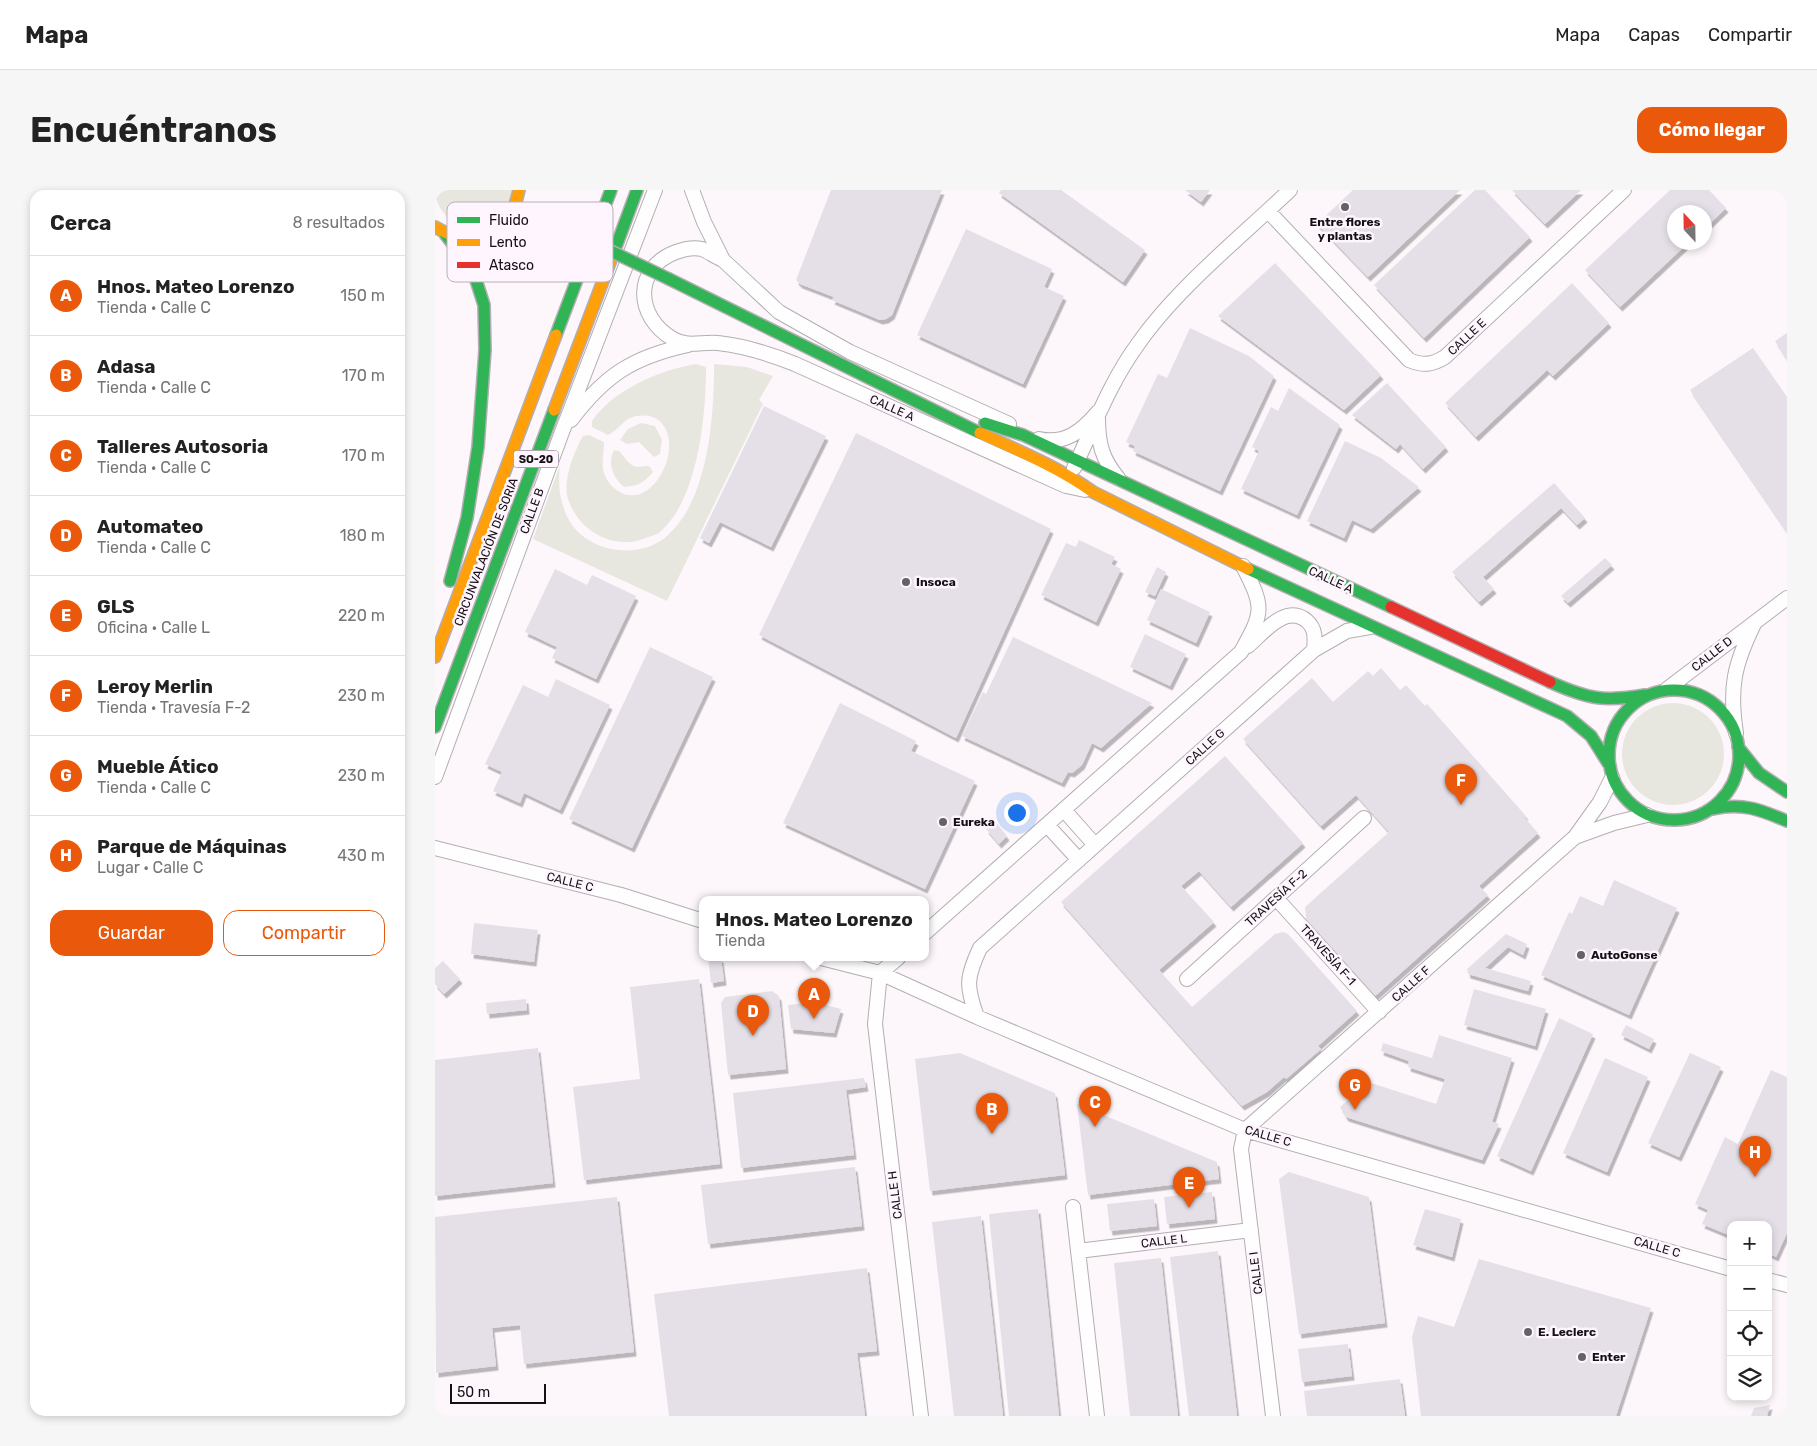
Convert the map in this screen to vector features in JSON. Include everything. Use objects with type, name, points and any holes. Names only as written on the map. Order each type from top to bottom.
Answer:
[{"type":"main road","name":"CIRCUNVALACIÓN DE SORIA","points":[[606,202],[611,190]]},
{"type":"main road","name":"CIRCUNVALACIÓN DE SORIA","points":[[613,254],[637,190]]},
{"type":"main road","points":[[435,227],[447,237]]},
{"type":"main road","name":"CALLE A","points":[[613,252],[861,373],[939,414],[1070,476],[1093,492],[1370,628],[1567,716],[1588,731],[1599,744],[1608,764]]},
{"type":"main road","points":[[435,634],[467,518],[478,447],[485,350],[484,305],[477,282]]},
{"type":"main road","name":"CIRCUNVALACIÓN DE SORIA","points":[[435,657],[576,282]]},
{"type":"main road","name":"CIRCUNVALACIÓN DE SORIA","points":[[435,728],[602,282]]},
{"type":"main road","name":"CALLE A","points":[[861,373],[1000,430],[1023,435],[1122,483],[1553,683],[1590,698],[1615,700],[1645,696]]},
{"type":"main road","points":[[1787,792],[1767,782],[1751,765],[1725,714],[1709,699],[1689,690],[1667,689],[1645,696],[1628,707],[1616,724],[1609,743],[1608,764],[1619,792],[1629,804],[1647,815],[1675,820],[1689,819],[1709,810],[1731,804],[1747,804],[1787,821]]},
{"type":"main road","points":[[1709,810],[1725,796],[1736,777],[1740,755],[1737,740]]},
{"type":"street","name":"CALLE B","points":[[435,777],[562,432],[655,190]]},
{"type":"street","name":"CALLE A","points":[[692,190],[704,222],[723,260]]},
{"type":"street","points":[[1070,476],[1098,412],[1138,343],[1177,298],[1290,190]]},
{"type":"street","name":"CALLE E","points":[[1268,211],[1409,360],[1420,365],[1434,364],[1445,357],[1624,190]]},
{"type":"street","name":"CALLE A","points":[[688,345],[674,340],[654,324],[643,304],[644,286],[659,260],[685,248],[701,249],[723,260],[779,312],[850,352],[1005,421],[1023,435]]},
{"type":"street","name":"CALLE A","points":[[562,432],[591,394],[624,367],[655,352],[688,345],[716,342],[754,349],[795,364],[1066,486],[1093,492]]},
{"type":"street","points":[[1023,435],[1047,440],[1060,440],[1084,428],[1098,412]]},
{"type":"street","points":[[1098,412],[1098,439],[1102,455],[1122,483]]},
{"type":"street","points":[[1241,652],[1260,613],[1254,587],[1243,566]]},
{"type":"street","name":"CALLE D","points":[[1667,689],[1756,619],[1787,598]]},
{"type":"street","points":[[929,929],[1279,620],[1289,614],[1298,615],[1313,628],[1315,638],[1314,650]]},
{"type":"street","name":"CALLE D","points":[[1737,740],[1732,704],[1735,672],[1756,619]]},
{"type":"street","name":"CALLE G","points":[[977,1017],[969,996],[968,972],[980,948],[1314,650],[1347,631],[1370,628]]},
{"type":"street","name":"CALLE F","points":[[1245,1130],[1575,837],[1600,802],[1612,778]]},
{"type":"street","points":[[1064,810],[1095,844]]},
{"type":"street","name":"CALLE F","points":[[1575,837],[1614,823],[1647,815]]},
{"type":"street","name":"TRAVESÍA F-2","points":[[1187,979],[1364,818]]},
{"type":"street","points":[[1047,825],[1079,860]]},
{"type":"street","name":"CALLE C","points":[[435,848],[621,894],[699,920]]},
{"type":"street","name":"TRAVESÍA F-1","points":[[1276,898],[1379,1012]]},
{"type":"street","name":"CALLE C","points":[[833,961],[880,973],[977,1017],[1245,1130],[1727,1268]]},
{"type":"street","points":[[880,973],[894,961]]},
{"type":"street","name":"CALLE H","points":[[880,973],[875,1024],[921,1416]]},
{"type":"street","name":"CALLE I","points":[[1245,1130],[1241,1149],[1273,1416]]},
{"type":"street","points":[[1073,1207],[1097,1416]]},
{"type":"street","name":"CALLE L","points":[[1078,1251],[1251,1230]]},
{"type":"street","points":[[1772,1281],[1787,1285]]},
{"type":"shaded area","points":[[435,190],[520,190],[518,202],[447,202],[447,217],[439,207]]},
{"type":"shaded area","points":[[696,364],[706,367],[702,431],[692,477],[684,498],[673,517],[659,533],[633,542],[609,540],[597,534],[578,518],[571,507],[566,488],[576,449],[583,436],[589,435],[604,442],[604,474],[614,488],[626,495],[638,495],[649,489],[665,467],[668,454],[669,440],[663,424],[653,417],[645,415],[636,416],[628,419],[608,435],[592,427],[592,421],[612,400],[638,383],[667,371]]},
{"type":"shaded area","points":[[714,364],[747,367],[773,376],[759,400],[763,404],[667,601],[533,539],[560,465],[559,486],[563,506],[569,520],[577,531],[588,540],[615,550],[630,550],[644,548],[657,543],[668,535],[682,519],[701,478],[713,407]]},
{"type":"shaded area","points":[[641,423],[655,426],[662,440],[660,454],[654,457],[639,442],[627,444],[620,440],[628,429]]},
{"type":"shaded area","points":[[614,450],[619,451],[635,467],[650,467],[653,472],[640,483],[624,487],[612,470],[611,460]]},
{"type":"shaded area","points":[[1673,703],[1692,707],[1709,718],[1720,735],[1724,754],[1720,773],[1709,790],[1692,801],[1673,805],[1654,801],[1637,790],[1626,773],[1622,754],[1626,735],[1637,718],[1654,707]]},
{"type":"building","points":[[831,190],[942,190],[892,315],[886,319],[880,320],[832,300],[834,297],[800,284],[796,280]]},
{"type":"building","points":[[1001,190],[1061,190],[1145,250],[1123,282],[999,193]]},
{"type":"building","points":[[1185,190],[1210,190],[1201,202]]},
{"type":"building","points":[[1353,190],[1460,190],[1368,277],[1317,224]]},
{"type":"building","points":[[1475,190],[1485,190],[1530,237],[1424,338],[1374,285]]},
{"type":"building","points":[[1512,190],[1581,190],[1545,224]]},
{"type":"building","points":[[1670,190],[1709,190],[1726,208],[1712,221],[1712,205],[1667,205],[1667,250],[1681,250],[1620,307],[1585,270]]},
{"type":"building","points":[[966,229],[1052,269],[1044,287],[1064,296],[1023,384],[917,335]]},
{"type":"building","points":[[1275,263],[1381,375],[1344,410],[1218,316]]},
{"type":"building","points":[[1572,283],[1609,323],[1553,376],[1547,370],[1476,437],[1445,403]]},
{"type":"building","points":[[1190,328],[1249,356],[1274,376],[1220,491],[1133,451],[1135,446],[1126,442],[1158,374],[1167,378]]},
{"type":"building","points":[[1787,333],[1787,360],[1775,341]]},
{"type":"building","points":[[1753,348],[1787,397],[1787,532],[1690,390]]},
{"type":"building","points":[[1387,383],[1446,447],[1423,469],[1400,444],[1396,449],[1352,415]]},
{"type":"building","points":[[1289,388],[1340,425],[1297,515],[1241,489],[1259,451],[1252,447],[1271,407],[1278,411]]},
{"type":"building","points":[[764,406],[826,436],[771,547],[720,522],[709,543],[700,538]]},
{"type":"building","name":"Insoca","points":[[856,433],[1051,529],[956,738],[759,635]]},
{"type":"building","points":[[1345,441],[1381,458],[1419,487],[1371,529],[1352,520],[1344,538],[1307,521]]},
{"type":"building","points":[[1554,483],[1585,518],[1577,525],[1561,508],[1483,577],[1494,589],[1479,602],[1452,572]]},
{"type":"building","points":[[1079,540],[1115,557],[1111,564],[1121,569],[1096,622],[1041,595],[1066,543],[1076,547]]},
{"type":"building","points":[[1605,558],[1612,565],[1568,603],[1561,596]]},
{"type":"building","points":[[1157,567],[1166,572],[1155,596],[1145,592]]},
{"type":"building","points":[[555,569],[587,585],[592,575],[636,596],[596,679],[552,658],[557,647],[525,632]]},
{"type":"building","points":[[1161,589],[1210,612],[1196,643],[1147,620]]},
{"type":"building","points":[[1145,634],[1186,654],[1170,686],[1130,667]]},
{"type":"building","points":[[1013,637],[1152,703],[1101,748],[1092,743],[1082,765],[1072,773],[1068,772],[1062,783],[962,736],[983,692],[986,694]]},
{"type":"building","points":[[650,647],[713,677],[632,848],[569,819]]},
{"type":"building","points":[[1381,668],[1400,690],[1406,685],[1425,706],[1427,704],[1526,816],[1524,817],[1538,833],[1479,886],[1488,895],[1375,996],[1306,919],[1305,907],[1389,832],[1356,795],[1321,826],[1243,739],[1312,678],[1333,702],[1368,671],[1373,676]]},
{"type":"building","points":[[556,679],[610,705],[560,810],[524,793],[520,803],[493,791],[502,772],[485,764],[523,685],[548,697]]},
{"type":"building","points":[[840,703],[916,741],[911,751],[975,781],[925,889],[783,823]]},
{"type":"building","points":[[1225,756],[1303,843],[1231,907],[1199,871],[1181,886],[1214,922],[1159,970],[1192,1007],[1275,934],[1283,932],[1288,934],[1357,1011],[1318,1046],[1321,1049],[1286,1079],[1284,1077],[1267,1092],[1242,1106],[1061,902]]},
{"type":"building","points":[[995,821],[1007,836],[999,844],[986,829]]},
{"type":"building","points":[[1614,880],[1677,908],[1629,1015],[1541,975],[1569,912],[1572,914],[1580,896],[1603,906]]},
{"type":"building","points":[[474,923],[538,930],[534,962],[471,954]]},
{"type":"building","points":[[1506,934],[1527,944],[1523,955],[1508,947],[1485,968],[1531,981],[1528,991],[1468,974],[1467,969]]},
{"type":"building","points":[[443,961],[460,979],[444,994],[435,984],[435,968]]},
{"type":"building","points":[[708,961],[721,961],[724,981],[711,983]]},
{"type":"building","points":[[699,979],[720,1164],[584,1180],[573,1087],[640,1079],[630,987]]},
{"type":"building","points":[[1474,989],[1546,1009],[1535,1046],[1464,1025]]},
{"type":"building","points":[[772,991],[779,996],[786,1069],[728,1075],[721,1003],[725,997]]},
{"type":"building","points":[[526,999],[527,1010],[487,1014],[486,1003]]},
{"type":"building","points":[[814,1002],[841,1009],[834,1033],[791,1029],[788,1005]]},
{"type":"building","points":[[1559,1018],[1593,1034],[1531,1171],[1497,1156]]},
{"type":"building","points":[[1626,1025],[1654,1039],[1649,1049],[1621,1035]]},
{"type":"building","points":[[1439,1035],[1512,1058],[1492,1122],[1499,1124],[1482,1160],[1346,1117],[1340,1107],[1368,1082],[1436,1104],[1445,1079],[1408,1067],[1409,1061],[1381,1051],[1383,1043],[1432,1058]]},
{"type":"building","points":[[538,1048],[553,1183],[435,1196],[435,1060]]},
{"type":"building","points":[[960,1053],[1055,1093],[1065,1175],[930,1191],[915,1059]]},
{"type":"building","points":[[1690,1053],[1721,1067],[1679,1157],[1648,1143]]},
{"type":"building","points":[[1605,1058],[1648,1077],[1607,1172],[1563,1153]]},
{"type":"building","points":[[1771,1070],[1787,1077],[1787,1233],[1776,1257],[1772,1255],[1772,1221],[1727,1221],[1727,1234],[1702,1224],[1708,1210],[1695,1204],[1725,1137],[1738,1144]]},
{"type":"building","points":[[864,1078],[866,1087],[846,1090],[854,1155],[741,1168],[733,1093]]},
{"type":"building","points":[[1077,1104],[1217,1162],[1219,1179],[1088,1195]]},
{"type":"building","points":[[855,1167],[862,1226],[708,1244],[701,1185]]},
{"type":"building","points":[[1289,1172],[1369,1197],[1385,1323],[1299,1334],[1279,1179]]},
{"type":"building","points":[[1212,1192],[1215,1219],[1167,1224],[1164,1197]]},
{"type":"building","points":[[617,1197],[634,1352],[524,1364],[520,1325],[492,1328],[496,1366],[436,1373],[435,1217]]},
{"type":"building","points":[[1154,1199],[1157,1226],[1110,1231],[1107,1204]]},
{"type":"building","points":[[1038,1209],[1059,1416],[1009,1416],[989,1214]]},
{"type":"building","points":[[1425,1209],[1461,1219],[1452,1257],[1413,1245]]},
{"type":"building","points":[[981,1216],[1003,1416],[954,1416],[932,1222]]},
{"type":"building","points":[[1218,1251],[1237,1416],[1189,1416],[1170,1257]]},
{"type":"building","points":[[1161,1258],[1178,1416],[1130,1416],[1114,1263]]},
{"type":"building","name":"E. Leclerc","points":[[1479,1259],[1651,1308],[1616,1416],[1421,1416],[1412,1337],[1418,1316],[1454,1327]]},
{"type":"building","points":[[867,1268],[877,1351],[857,1353],[865,1416],[669,1416],[654,1294]]},
{"type":"building","points":[[1348,1344],[1352,1376],[1302,1382],[1298,1349]]},
{"type":"building","points":[[1400,1379],[1405,1416],[1307,1416],[1304,1391]]},
{"type":"building","points":[[1770,1405],[1767,1416],[1751,1416],[1754,1408]]},
{"type":"traffic: fast","points":[[606,202],[611,190]]},
{"type":"traffic: fast","points":[[614,252],[637,190]]},
{"type":"traffic: fast","points":[[613,252],[669,279]]},
{"type":"traffic: fast","points":[[669,279],[980,433]]},
{"type":"traffic: fast","points":[[450,581],[467,518],[478,447],[485,350],[484,305],[477,282]]},
{"type":"traffic: fast","points":[[556,335],[576,282]]},
{"type":"traffic: fast","points":[[435,727],[554,410]]},
{"type":"traffic: fast","points":[[985,423],[1023,435],[1391,607]]},
{"type":"traffic: fast","points":[[1248,569],[1567,716],[1591,736],[1608,763]]},
{"type":"traffic: fast","points":[[1550,682],[1596,698],[1645,695]]},
{"type":"traffic: fast","points":[[1674,690],[1687,691],[1699,695],[1720,709],[1734,730],[1738,742],[1739,755],[1738,768],[1734,780],[1720,801],[1699,815],[1687,819],[1674,820],[1661,819],[1649,815],[1628,801],[1614,780],[1610,768],[1609,755],[1610,742],[1614,730],[1628,709],[1649,695],[1661,691],[1674,690]]},
{"type":"traffic: fast","points":[[1738,747],[1759,773],[1787,792]]},
{"type":"traffic: fast","points":[[1713,809],[1733,806],[1751,808],[1787,821]]},
{"type":"traffic: slow","points":[[515,202],[519,190]]},
{"type":"traffic: slow","points":[[435,227],[447,233]]},
{"type":"traffic: slow","points":[[554,410],[603,282]]},
{"type":"traffic: slow","points":[[435,657],[556,335]]},
{"type":"traffic: slow","points":[[980,433],[1038,460],[1093,492],[1248,569]]},
{"type":"traffic: jam","points":[[1391,607],[1550,682]]},
{"type":"place","name":"Entre flores y plantas","points":[[1345,207]]},
{"type":"place","name":"Insoca","points":[[906,582]]},
{"type":"place","name":"Leroy Merlin","points":[[1461,805]]},
{"type":"place","name":"Eureka","points":[[943,822]]},
{"type":"place","name":"AutoGonse","points":[[1581,955]]},
{"type":"place","name":"Hnos. Mateo Lorenzo","points":[[814,1019]]},
{"type":"place","name":"Automateo","points":[[753,1036]]},
{"type":"place","name":"Mueble Ático","points":[[1355,1110]]},
{"type":"place","name":"Talleres Autosoria","points":[[1095,1127]]},
{"type":"place","name":"Adasa","points":[[992,1134]]},
{"type":"place","name":"Parque de Máquinas","points":[[1755,1177]]},
{"type":"place","name":"GLS","points":[[1189,1208]]},
{"type":"place","name":"E. Leclerc","points":[[1528,1332]]},
{"type":"place","name":"Enter","points":[[1582,1357]]}]
